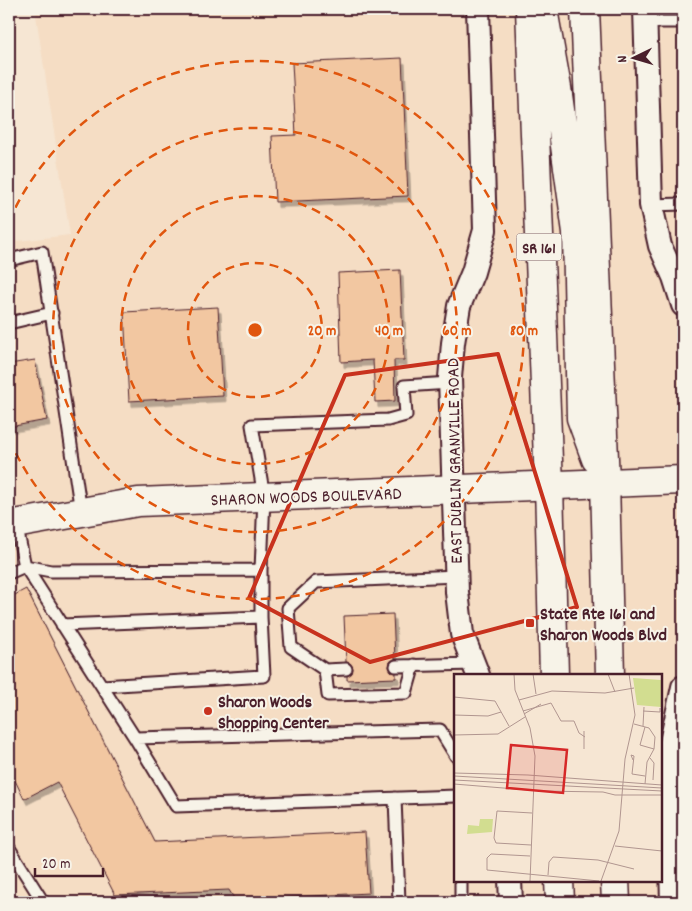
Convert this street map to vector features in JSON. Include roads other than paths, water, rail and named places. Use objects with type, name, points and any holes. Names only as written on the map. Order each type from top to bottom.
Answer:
[{"type":"main road","name":"SR 161","points":[[530,9],[549,485],[554,674]]},
{"type":"main road","points":[[543,9],[557,88],[577,232],[581,418],[605,482]]},
{"type":"main road","points":[[585,9],[605,482],[610,674]]},
{"type":"main road","name":"SHARON WOODS BOULEVARD","points":[[12,524],[138,502],[683,480]]},
{"type":"main road","points":[[559,881],[560,902]]},
{"type":"main road","points":[[615,881],[616,902]]},
{"type":"street","name":"EAST DUBLIN GRANVILLE ROAD","points":[[476,669],[462,634],[457,576],[450,383],[453,343],[459,306],[474,272],[485,230],[478,9]]},
{"type":"street","points":[[645,15],[651,205],[660,246],[674,277],[683,305]]},
{"type":"street","points":[[676,889],[669,798],[671,742],[681,711],[683,687]]},
{"type":"street","points":[[510,881],[511,902]]},
{"type":"lane","points":[[645,15],[683,22]]},
{"type":"lane","points":[[651,205],[683,204]]},
{"type":"lane","points":[[9,260],[42,252],[81,512]]},
{"type":"lane","points":[[9,323],[52,313]]},
{"type":"lane","points":[[102,686],[264,676],[260,618],[264,497],[252,425],[388,420],[406,415],[404,386],[450,383]]},
{"type":"lane","points":[[12,524],[25,566],[135,738],[176,806],[454,796]]},
{"type":"lane","points":[[9,573],[25,566],[51,571],[261,570]]},
{"type":"lane","points":[[346,669],[325,670],[291,647],[288,608],[316,582],[457,576]]},
{"type":"lane","points":[[62,625],[260,618]]},
{"type":"lane","points":[[325,670],[328,695],[406,693],[414,665]]},
{"type":"lane","points":[[396,666],[414,665],[476,669]]},
{"type":"lane","points":[[135,738],[440,730],[454,753]]},
{"type":"lane","points":[[395,798],[399,902]]},
{"type":"lane","points":[[9,848],[43,902]]},
{"type":"lane","points":[[461,881],[461,902]]},
{"type":"place","name":"State Rte 161 and Sharon Woods Blvd","points":[[530,623]]},
{"type":"place","name":"Sharon Woods Shopping Center","points":[[208,711]]}]
